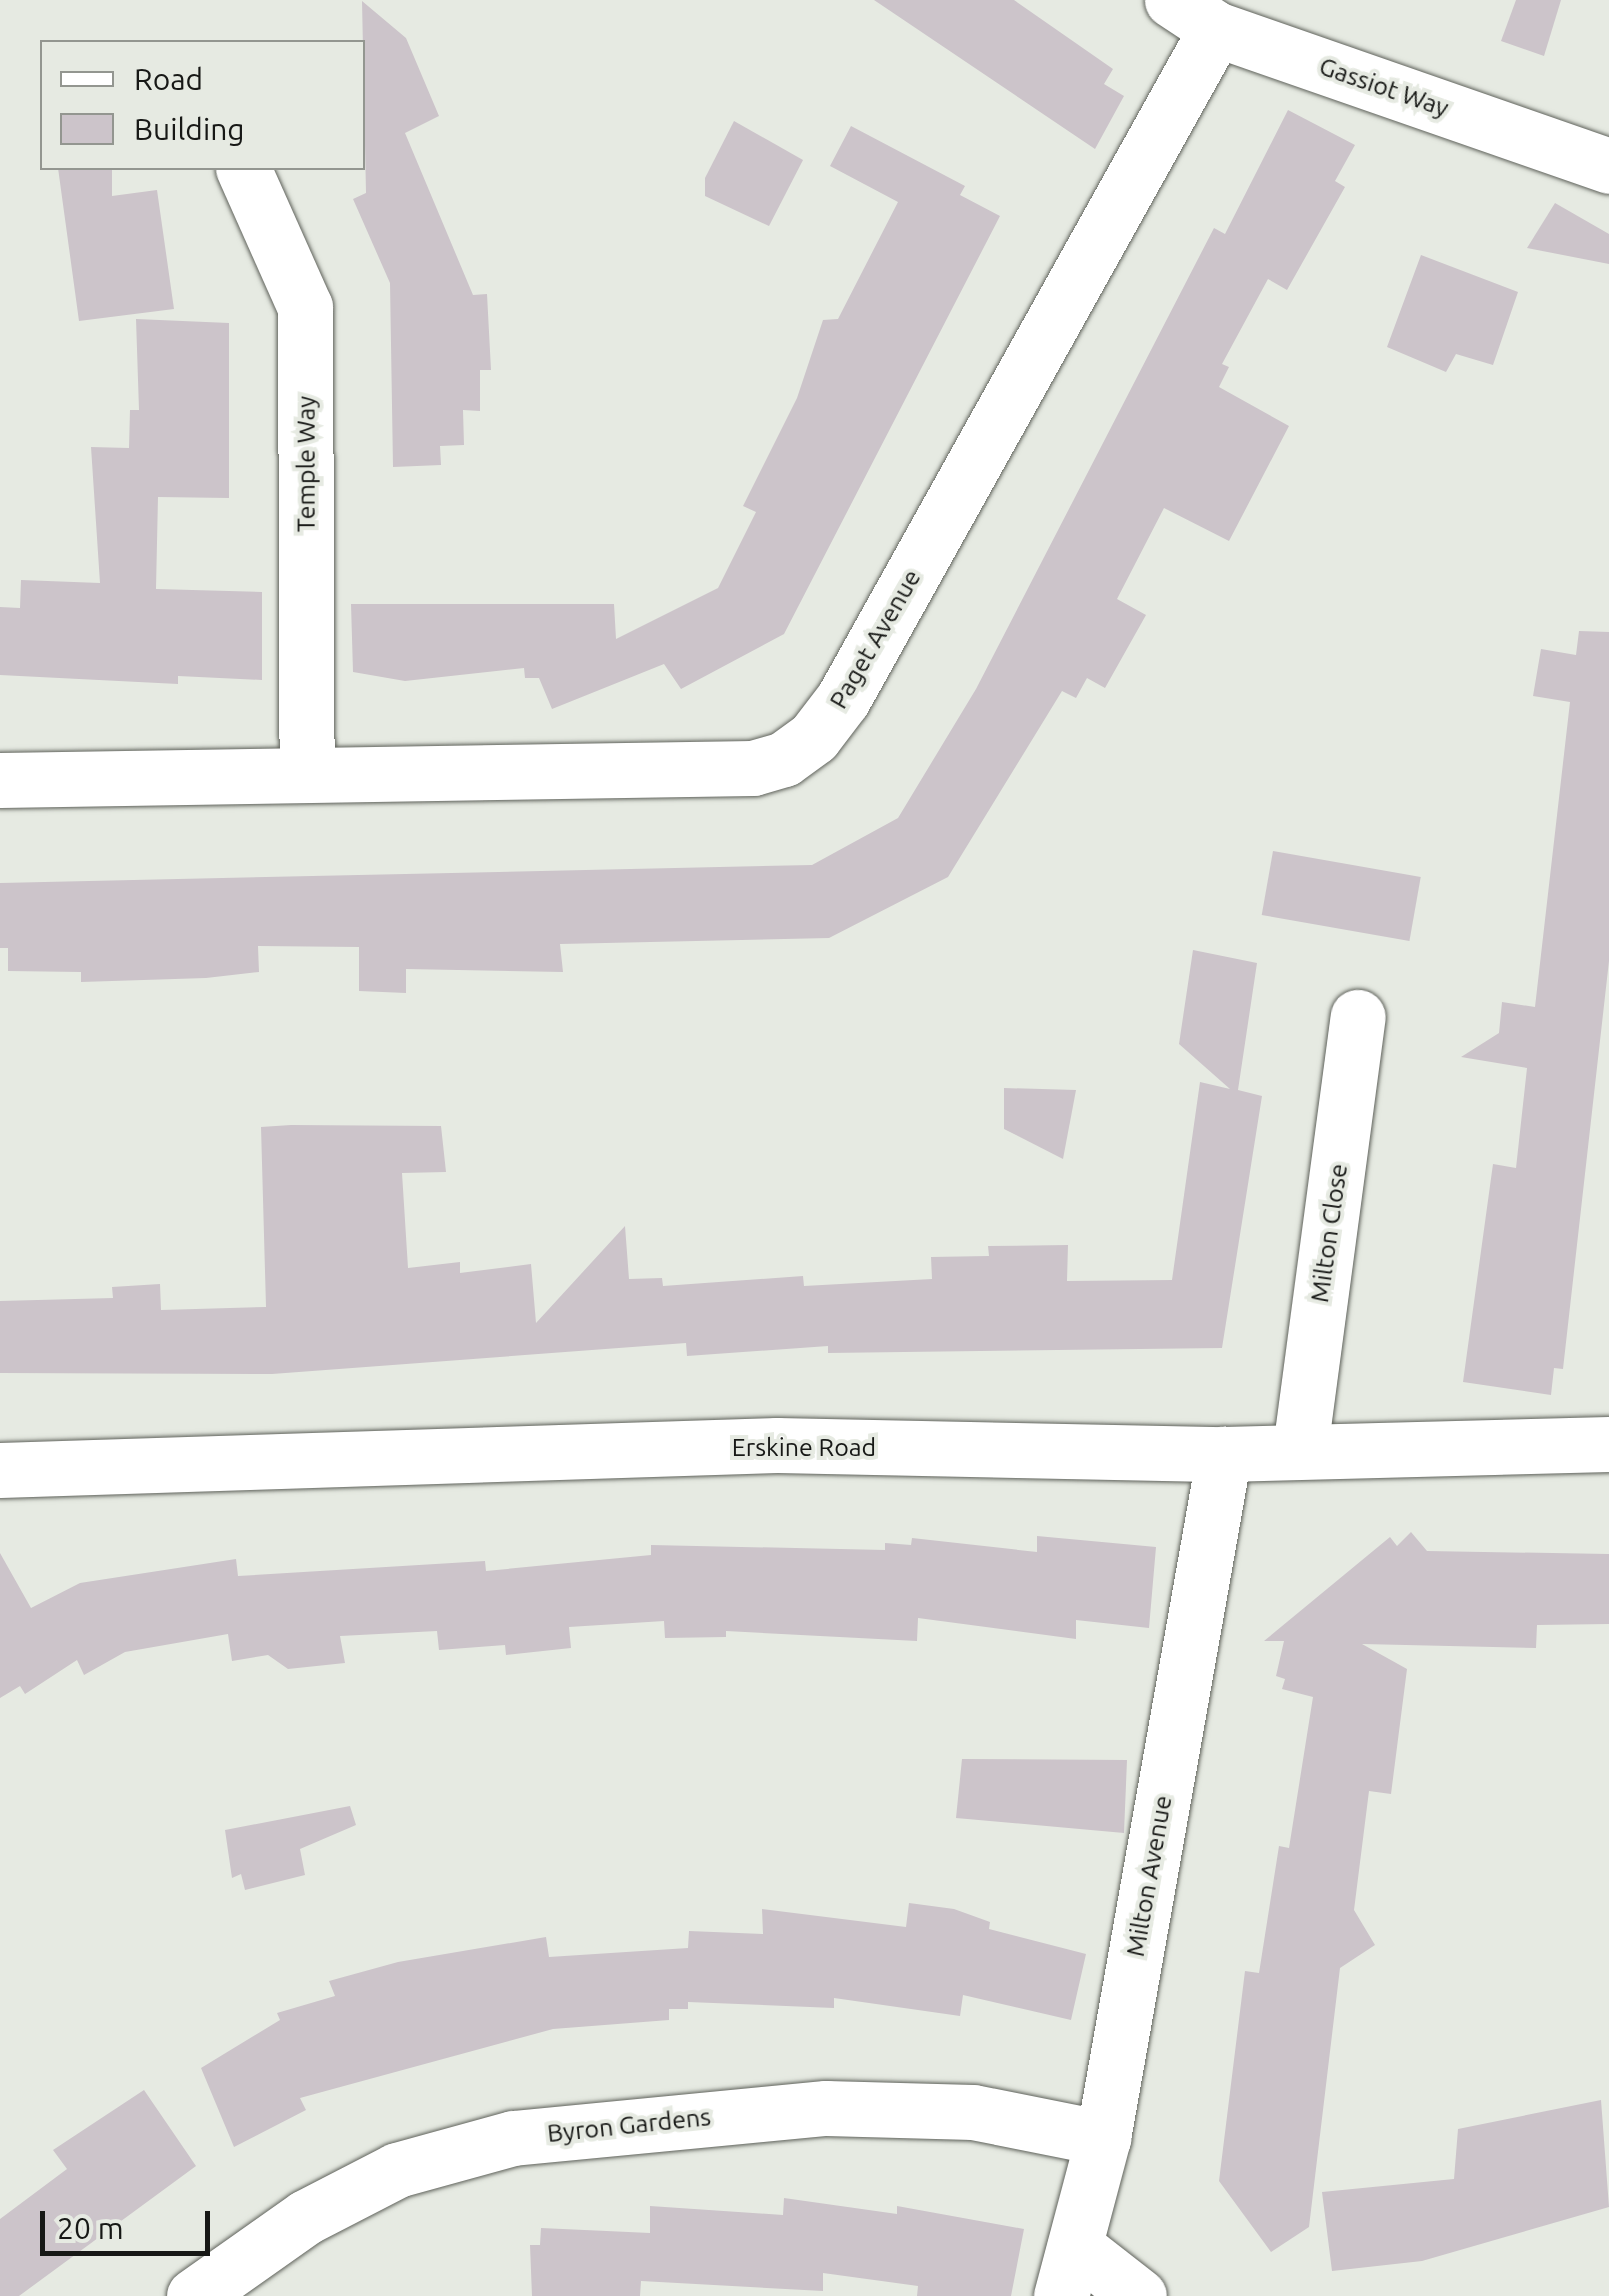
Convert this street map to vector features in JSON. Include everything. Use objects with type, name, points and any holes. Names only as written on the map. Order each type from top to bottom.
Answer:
[{"type":"street","name":"Gassiot Way","points":[[1194,14],[1607,153]]},
{"type":"street","name":"Paget Avenue","points":[[0,780],[753,768],[814,737],[843,699],[1194,14]]},
{"type":"street","name":"Temple Way","points":[[244,170],[305,307],[307,774]]},
{"type":"street","name":"Milton Close","points":[[1300,1449],[1358,1017]]},
{"type":"street","name":"Erskine Road","points":[[0,1470],[776,1445],[1224,1454],[1300,1449],[1609,1444]]},
{"type":"street","name":"Milton Avenue","points":[[1068,2271],[1103,2138],[1224,1454]]},
{"type":"street","name":"Byron Gardens","points":[[194,2296],[306,2217],[398,2170],[513,2138],[826,2108],[973,2112],[1103,2138]]},
{"type":"street","points":[[1068,2271],[1139,2296]]},
{"type":"building","points":[[874,0],[1014,0],[1113,69],[1104,84],[1124,96],[1095,149]]},
{"type":"building","points":[[1516,0],[1561,0],[1544,56],[1501,41]]},
{"type":"building","points":[[362,1],[406,38],[439,116],[405,133],[473,295],[487,294],[491,370],[480,370],[480,411],[463,410],[464,445],[440,446],[441,465],[393,467],[390,283],[353,199],[366,193]]},
{"type":"building","points":[[1288,110],[1355,145],[1335,181],[1345,187],[1287,290],[1268,279],[1222,364],[1229,367],[1219,387],[1289,426],[1229,541],[1164,508],[1117,599],[1146,615],[1105,688],[1087,678],[1076,698],[1062,691],[948,877],[829,938],[560,944],[563,972],[406,969],[406,993],[359,991],[359,947],[258,946],[259,972],[206,978],[81,982],[81,972],[8,971],[8,948],[0,948],[0,883],[812,865],[898,818],[976,689],[1214,228],[1225,234]]},
{"type":"building","points":[[734,121],[803,160],[769,226],[705,196],[705,178]]},
{"type":"building","points":[[851,126],[965,186],[960,195],[1000,216],[784,634],[681,689],[664,664],[552,709],[539,678],[525,678],[524,668],[405,681],[353,672],[351,604],[614,604],[616,639],[718,588],[756,512],[743,506],[797,398],[823,320],[838,319],[898,202],[830,166]]},
{"type":"building","points":[[58,170],[112,170],[112,196],[157,190],[174,309],[79,321]]},
{"type":"building","points":[[1555,203],[1609,234],[1609,264],[1527,248]]},
{"type":"building","points":[[1421,255],[1518,292],[1493,365],[1456,354],[1446,372],[1387,347]]},
{"type":"building","points":[[136,319],[229,323],[229,498],[158,497],[156,589],[262,592],[262,680],[178,676],[178,684],[0,675],[0,607],[20,608],[21,580],[100,583],[91,447],[129,448],[130,410],[139,410]]},
{"type":"building","points":[[1579,631],[1609,632],[1609,961],[1563,1369],[1554,1368],[1551,1395],[1463,1382],[1493,1164],[1516,1168],[1527,1068],[1461,1057],[1499,1033],[1502,1002],[1535,1007],[1570,702],[1533,696],[1541,649],[1576,655]]},
{"type":"building","points":[[1273,851],[1421,877],[1409,941],[1262,915]]},
{"type":"building","points":[[1193,950],[1257,963],[1238,1090],[1262,1096],[1222,1348],[828,1353],[828,1346],[687,1356],[686,1343],[272,1374],[0,1373],[0,1301],[113,1298],[112,1287],[160,1284],[161,1310],[266,1307],[261,1127],[441,1126],[446,1172],[402,1173],[408,1268],[460,1262],[460,1273],[531,1264],[536,1323],[625,1226],[629,1279],[662,1278],[663,1286],[803,1276],[804,1286],[932,1279],[931,1257],[989,1256],[988,1246],[1068,1245],[1067,1281],[1172,1280],[1200,1082],[1230,1089],[1179,1044]]},
{"type":"building","points":[[1004,1088],[1076,1090],[1063,1159],[1004,1129]]},
{"type":"building","points":[[1411,1532],[1427,1551],[1609,1554],[1609,1624],[1537,1625],[1536,1648],[1362,1644],[1407,1669],[1391,1794],[1369,1791],[1354,1910],[1375,1945],[1340,1968],[1309,2227],[1271,2252],[1219,2181],[1245,1971],[1259,1973],[1279,1846],[1289,1848],[1313,1697],[1282,1689],[1285,1679],[1276,1676],[1284,1641],[1264,1641],[1390,1537],[1397,1546]]},
{"type":"building","points":[[1037,1536],[1156,1547],[1149,1628],[1076,1620],[1076,1639],[918,1618],[917,1641],[726,1631],[726,1637],[665,1638],[664,1621],[569,1627],[571,1648],[506,1655],[505,1645],[439,1650],[437,1631],[340,1636],[345,1663],[288,1669],[268,1655],[232,1661],[228,1634],[125,1652],[84,1675],[77,1660],[25,1694],[20,1686],[0,1698],[0,1553],[31,1608],[80,1583],[236,1559],[238,1576],[485,1561],[486,1571],[651,1555],[651,1545],[885,1550],[885,1543],[911,1545],[912,1538],[1037,1552]]},
{"type":"building","points":[[962,1759],[1127,1760],[1124,1833],[956,1818]]},
{"type":"building","points":[[350,1806],[356,1825],[300,1849],[305,1875],[245,1890],[241,1874],[232,1878],[225,1830]]},
{"type":"building","points":[[909,1903],[954,1909],[990,1922],[989,1929],[1086,1954],[1071,2020],[963,1995],[960,2016],[834,1998],[834,2008],[688,2002],[688,2009],[669,2009],[669,2020],[553,2029],[300,2098],[306,2110],[234,2147],[201,2068],[280,2020],[277,2013],[335,1996],[329,1981],[398,1962],[546,1937],[549,1957],[688,1948],[689,1931],[763,1934],[762,1909],[906,1927]]},
{"type":"building","points":[[144,2090],[196,2166],[19,2296],[0,2296],[0,2219],[67,2169],[53,2150]]},
{"type":"building","points":[[1601,2100],[1609,2207],[1422,2261],[1332,2271],[1322,2192],[1454,2179],[1458,2129]]},
{"type":"building","points":[[784,2198],[897,2214],[897,2206],[1024,2229],[1011,2296],[917,2296],[918,2286],[823,2273],[823,2291],[641,2281],[640,2296],[532,2296],[530,2245],[540,2245],[541,2228],[650,2233],[650,2206],[783,2215]]}]
